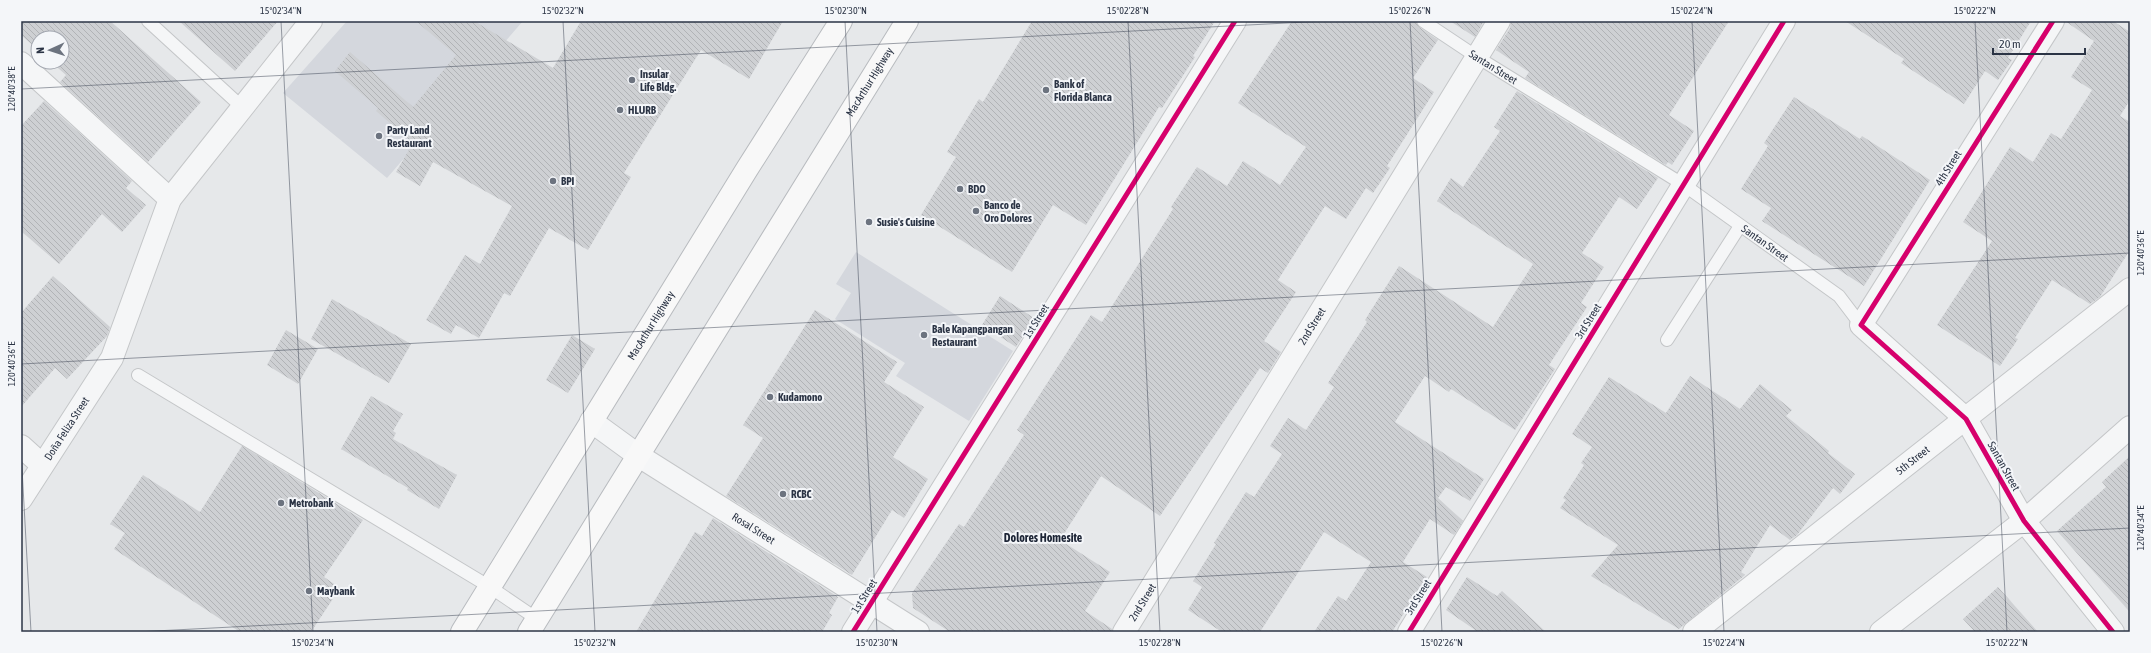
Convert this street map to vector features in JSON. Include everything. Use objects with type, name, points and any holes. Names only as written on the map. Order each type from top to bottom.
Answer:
[{"type":"highway","name":"MacArthur Highway","points":[[462,632],[747,169],[841,21]]},
{"type":"highway","name":"MacArthur Highway","points":[[533,626],[907,21]]},
{"type":"street","name":"Doña Feliza Street","points":[[21,499],[112,358],[170,199],[311,21]]},
{"type":"street","name":"1st Street","points":[[853,632],[1236,21]]},
{"type":"street","name":"2nd Street","points":[[1124,632],[1499,21]]},
{"type":"street","name":"3rd Street","points":[[1409,632],[1784,21]]},
{"type":"street","name":"4th Street","points":[[1861,325],[2053,21]]},
{"type":"street","points":[[21,63],[170,199]]},
{"type":"street","name":"5th Street","points":[[1694,632],[2130,289]]},
{"type":"street","name":"Santan Street","points":[[1861,325],[1966,419],[2024,521],[2113,632]]},
{"type":"street","name":"Rosal Street","points":[[591,421],[639,456],[918,632]]},
{"type":"street","points":[[1881,632],[2024,521],[2130,426]]},
{"type":"street","points":[[21,446],[42,465]]},
{"type":"lane","points":[[148,21],[243,108]]},
{"type":"lane","name":"Santan Street","points":[[1424,21],[1477,57],[1684,184],[1740,226],[1839,296],[1861,325]]},
{"type":"lane","points":[[1667,340],[1740,226]]},
{"type":"lane","points":[[138,375],[490,587],[533,626]]},
{"type":"shaded area","name":"Party Land Restaurant","points":[[347,21],[523,21],[387,178],[283,93]]},
{"type":"shaded area","name":"Bale Kapangpangan Restaurant","points":[[856,252],[1013,351],[969,421],[896,376],[905,363],[835,319],[851,293],[836,284]]},
{"type":"building","points":[[21,21],[110,21],[201,102],[148,162],[60,82],[66,75],[60,70],[70,70],[70,30],[30,30],[30,43],[21,35]]},
{"type":"building","points":[[179,21],[278,21],[235,71]]},
{"type":"building","points":[[416,21],[474,21],[553,68],[581,21],[783,21],[749,79],[701,50],[624,173],[631,177],[588,250],[549,228],[510,296],[504,293],[479,338],[456,325],[451,334],[426,320],[465,255],[480,264],[512,206],[433,162],[420,186],[396,172],[413,143],[376,111],[378,108],[335,71],[350,52],[413,107],[456,55]]},
{"type":"building","points":[[1032,21],[1215,21],[1193,56],[1195,57],[1162,108],[1159,107],[1086,225],[1053,205],[1012,272],[921,215],[956,157],[947,152],[979,99],[983,102]]},
{"type":"building","points":[[1292,21],[1416,21],[1419,27],[1438,40],[1413,78],[1434,92],[1387,166],[1390,168],[1373,193],[1366,188],[1346,219],[1325,206],[1278,280],[1296,292],[1264,341],[1281,352],[1268,373],[1260,368],[1160,516],[1101,476],[1060,540],[1110,572],[1085,611],[1112,629],[1112,632],[950,632],[913,608],[912,593],[959,524],[964,527],[1024,435],[1017,430],[1091,315],[1102,322],[1173,209],[1171,207],[1197,167],[1227,186],[1243,161],[1280,185],[1306,147],[1238,103]]},
{"type":"building","points":[[1450,21],[1484,21],[1475,37]]},
{"type":"building","points":[[1511,21],[1729,21],[1669,115],[1694,131],[1672,165],[1668,162],[1666,165],[1525,78],[1529,72],[1496,50],[1510,28]]},
{"type":"building","points":[[1845,21],[2031,21],[2008,58],[2012,60],[1998,80],[1985,71],[1964,104],[1901,63],[1904,59]]},
{"type":"building","points":[[2065,21],[2113,21],[2130,32],[2130,100],[2120,116],[2130,122],[2130,250],[2100,297],[2090,304],[2052,280],[2015,338],[2018,339],[2000,366],[1937,325],[1992,241],[1963,222],[2010,147],[2033,162],[2051,133],[2061,139],[2092,90],[2071,77],[2094,41]]},
{"type":"building","points":[[1517,91],[1658,178],[1637,209],[1619,197],[1582,253],[1604,267],[1581,303],[1587,307],[1549,365],[1555,369],[1515,430],[1451,389],[1449,392],[1425,376],[1395,422],[1484,479],[1470,501],[1446,487],[1438,498],[1463,521],[1454,535],[1430,519],[1403,562],[1427,577],[1392,632],[1314,632],[1338,596],[1346,601],[1371,562],[1324,532],[1260,632],[1222,632],[1188,610],[1202,587],[1193,581],[1216,544],[1214,543],[1246,492],[1254,497],[1282,454],[1270,446],[1288,418],[1306,430],[1334,387],[1328,383],[1367,322],[1365,320],[1399,266],[1493,327],[1533,264],[1437,201],[1451,178],[1463,187],[1500,131],[1494,127]]},
{"type":"building","points":[[1794,97],[1860,139],[1862,136],[1930,180],[1864,286],[1762,221],[1771,208],[1741,189],[1768,146],[1764,143]]},
{"type":"building","points":[[44,101],[132,181],[126,188],[146,205],[122,232],[102,214],[59,264],[21,231],[21,126]]},
{"type":"building","points":[[53,276],[110,327],[107,336],[67,379],[55,368],[21,407],[21,313]]},
{"type":"building","points":[[1000,296],[1034,318],[1016,347],[982,325]]},
{"type":"building","points":[[332,299],[411,344],[389,383],[311,339]]},
{"type":"building","points":[[815,310],[897,362],[884,382],[924,407],[893,457],[928,479],[904,518],[892,510],[852,575],[726,496],[763,438],[743,425]]},
{"type":"building","points":[[286,330],[318,349],[298,384],[267,365]]},
{"type":"building","points":[[572,335],[595,349],[568,393],[546,380]]},
{"type":"building","points":[[1690,376],[1740,409],[1760,384],[1792,410],[1786,416],[1829,451],[1828,453],[1855,474],[1840,494],[1833,488],[1797,535],[1790,540],[1770,525],[1741,572],[1745,575],[1679,629],[1591,576],[1618,545],[1560,508],[1566,500],[1563,498],[1584,465],[1581,463],[1592,447],[1572,434],[1609,377],[1666,413]]},
{"type":"building","points":[[371,396],[403,414],[393,431],[396,433],[393,439],[457,475],[439,509],[407,490],[408,488],[341,449]]},
{"type":"building","points":[[242,446],[363,520],[324,577],[340,588],[311,632],[240,632],[114,549],[125,533],[110,524],[143,475],[200,512]]},
{"type":"building","points":[[2130,456],[2130,612],[2057,531],[2106,487],[2102,482]]},
{"type":"building","points":[[713,518],[838,597],[829,613],[832,615],[822,632],[636,632],[695,532],[702,536]]},
{"type":"building","points":[[1467,577],[1497,596],[1502,591],[1546,632],[1478,632],[1446,610]]},
{"type":"building","points":[[1998,587],[2038,632],[1975,632],[1963,619]]},
{"type":"cycle path","points":[[853,632],[1235,21]]},
{"type":"cycle path","points":[[1409,632],[1784,21]]},
{"type":"cycle path","points":[[2053,21],[1861,325],[1966,419],[2024,521],[2113,632]]},
{"type":"place","name":"Insular Life Bldg.","points":[[632,80]]},
{"type":"place","name":"Bank of Florida Blanca","points":[[1046,90]]},
{"type":"place","name":"HLURB","points":[[620,110]]},
{"type":"place","name":"Party Land Restaurant","points":[[379,136]]},
{"type":"place","name":"BPI","points":[[553,181]]},
{"type":"place","name":"BDO","points":[[960,189]]},
{"type":"place","name":"Banco de Oro Dolores","points":[[976,211]]},
{"type":"place","name":"Susie's Cuisine","points":[[869,222]]},
{"type":"place","name":"Bale Kapangpangan Restaurant","points":[[924,335]]},
{"type":"place","name":"Kudamono","points":[[770,397]]},
{"type":"place","name":"RCBC","points":[[783,494]]},
{"type":"place","name":"Metrobank","points":[[281,503]]},
{"type":"place","name":"Maybank","points":[[309,591]]},
{"type":"district","name":"Dolores Homesite","points":[[1043,538]]}]
